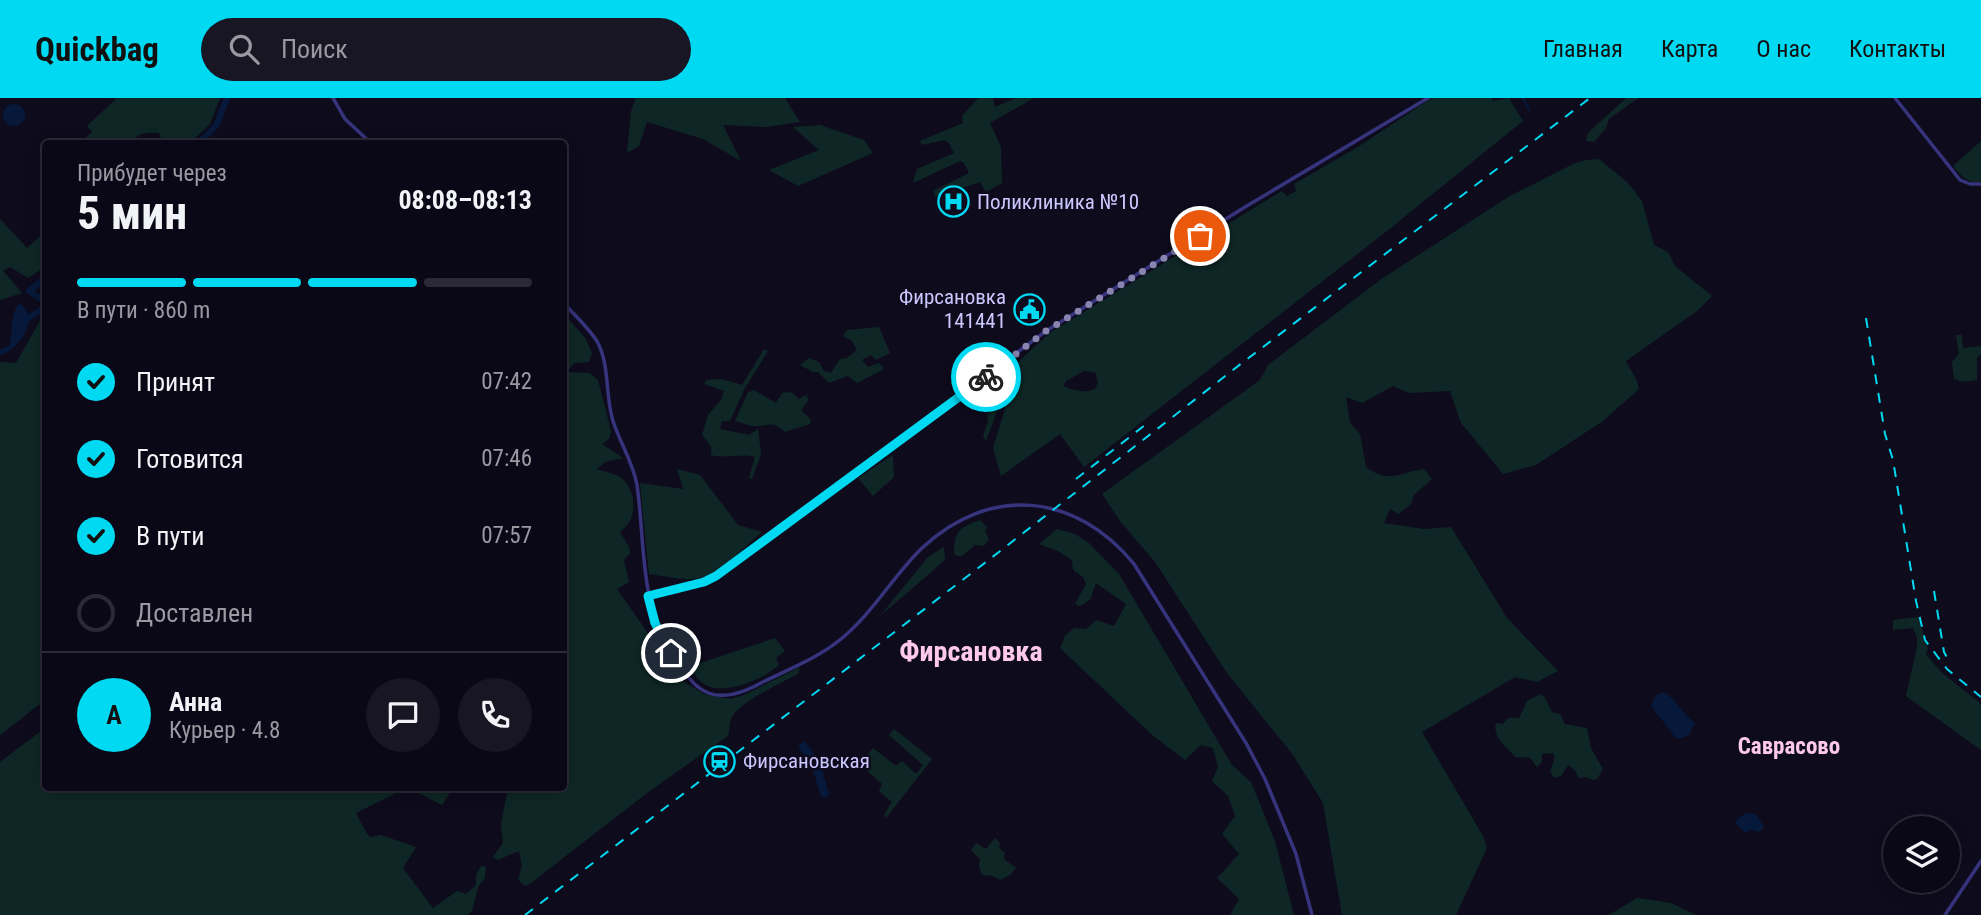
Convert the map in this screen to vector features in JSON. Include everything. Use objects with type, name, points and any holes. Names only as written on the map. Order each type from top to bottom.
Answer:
[{"type":"street","points":[[333,98],[345,119],[368,140]]},
{"type":"street","points":[[648,596],[704,582],[716,576],[1046,331],[1245,207],[1428,98]]},
{"type":"street","points":[[1895,98],[1959,180],[1969,184],[1981,184]]},
{"type":"street","points":[[567,307],[597,342],[603,358],[612,419],[637,484],[648,596],[655,623],[671,653],[696,685],[718,695],[738,693],[807,661],[853,629],[914,557],[956,522],[977,513],[1017,504],[1043,506],[1074,516],[1099,530],[1123,550],[1148,585],[1265,779],[1296,854],[1312,915]]},
{"type":"street","points":[[1945,915],[1981,861]]},
{"type":"green space","points":[[117,98],[220,98],[210,124],[193,140],[162,140],[159,133],[147,133],[133,140],[83,140],[92,132],[87,126]]},
{"type":"green space","points":[[636,98],[785,98],[800,122],[766,127],[723,125],[741,161],[703,139],[647,122],[639,146],[627,153],[631,111]]},
{"type":"green space","points":[[978,98],[993,98],[995,107],[1016,98],[1034,98],[990,123],[1001,147],[1002,183],[986,192],[980,182],[936,197],[933,191],[969,173],[960,161],[913,183],[917,169],[954,153],[949,143],[944,140],[922,145],[920,141],[963,123],[962,116]]},
{"type":"green space","points":[[1432,98],[1492,98],[1493,101],[1509,98],[1523,121],[1387,231],[1084,467],[1060,434],[1001,476],[993,448],[1020,360],[1051,332],[1282,191],[1287,196],[1296,191],[1294,184],[1356,148]],"holes":[[[1084,371],[1095,372],[1098,382],[1095,389],[1083,391],[1063,386],[1066,381]]]},
{"type":"green space","points":[[1626,98],[1638,98],[1609,119],[1606,128],[1594,142],[1586,141],[1588,133]]},
{"type":"green space","points":[[820,125],[864,140],[873,153],[798,186],[769,170],[819,150],[793,127]]},
{"type":"green space","points":[[1981,141],[1981,182],[1972,182],[1953,166]]},
{"type":"green space","points":[[1599,159],[1628,183],[1642,201],[1654,245],[1668,252],[1675,266],[1712,296],[1697,311],[1626,361],[1639,389],[1603,421],[1536,465],[1503,474],[1461,423],[1450,391],[1409,393],[1393,386],[1362,403],[1346,397],[1350,423],[1360,434],[1366,467],[1388,476],[1424,469],[1432,479],[1414,495],[1411,504],[1399,514],[1390,509],[1384,523],[1424,529],[1451,527],[1507,618],[1558,671],[1537,682],[1515,677],[1422,732],[1483,836],[1487,848],[1456,915],[1342,915],[1323,803],[1293,755],[1227,673],[1155,562],[1120,521],[1102,494],[1260,380],[1268,365],[1380,280],[1508,197],[1575,163]]},
{"type":"green space","points":[[0,219],[27,248],[42,235],[42,269],[28,278],[10,267],[3,271],[22,293],[0,300]]},
{"type":"green space","points":[[42,317],[42,702],[0,735],[0,362],[16,363]]},
{"type":"green space","points":[[567,317],[586,339],[592,353],[589,362],[574,363],[567,372]]},
{"type":"green space","points":[[879,327],[890,353],[876,360],[871,355],[862,360],[868,367],[879,363],[884,369],[857,383],[848,376],[829,383],[818,372],[800,365],[809,358],[819,362],[824,371],[831,373],[840,359],[847,358],[857,350],[852,341],[843,336],[847,330]]},
{"type":"green space","points":[[1956,335],[1962,335],[1963,348],[1981,346],[1981,354],[1977,358],[1977,380],[1963,382],[1954,379],[1952,362],[1959,354]]},
{"type":"green space","points":[[764,349],[768,351],[745,388],[730,421],[722,421],[720,429],[749,435],[758,429],[761,454],[752,479],[749,478],[755,457],[711,455],[711,446],[702,435],[708,415],[721,400],[724,391],[704,384],[706,380],[721,379],[742,385]]},
{"type":"green space","points":[[1017,357],[986,441],[983,436],[993,399],[987,386],[970,399],[965,397]]},
{"type":"green space","points":[[567,372],[590,373],[598,380],[611,431],[609,439],[602,444],[623,458],[605,462],[597,469],[623,479],[631,492],[634,507],[630,521],[620,532],[629,547],[630,553],[624,560],[629,582],[617,589],[681,680],[704,694],[730,699],[744,695],[800,667],[798,674],[742,706],[730,721],[728,736],[651,790],[527,886],[518,879],[522,866],[519,851],[498,860],[493,857],[503,843],[501,824],[507,791],[567,791]]},
{"type":"green space","points":[[754,390],[776,403],[782,393],[791,392],[799,399],[806,395],[809,400],[801,410],[811,420],[810,424],[785,432],[772,424],[752,426],[735,421],[748,392]]},
{"type":"green space","points":[[893,455],[894,477],[873,496],[858,478]]},
{"type":"green space","points":[[677,469],[700,475],[738,525],[762,532],[716,571],[699,578],[680,579],[649,574],[640,483],[683,489]]},
{"type":"green space","points":[[980,520],[987,527],[985,531],[989,539],[984,546],[975,545],[962,556],[957,556],[954,553],[959,531]]},
{"type":"green space","points":[[1057,529],[1075,534],[1089,543],[1119,574],[1232,765],[1251,782],[1275,841],[1294,915],[1230,915],[1239,899],[1217,878],[1239,854],[1222,834],[1235,816],[1228,796],[1212,781],[1218,767],[1213,748],[1201,745],[1185,760],[1151,734],[1060,648],[1065,636],[1074,628],[1086,629],[1096,620],[1114,626],[1126,604],[1096,583],[1090,600],[1080,606],[1075,604],[1086,584],[1083,577],[1073,570],[1072,560],[1039,544]]},
{"type":"green space","points":[[944,547],[945,560],[880,616],[928,557]]},
{"type":"green space","points":[[1918,617],[1928,648],[1926,654],[1941,672],[1981,704],[1981,750],[1906,696],[1917,637],[1913,628],[1893,630],[1893,620]]},
{"type":"green space","points":[[775,638],[785,651],[776,658],[779,665],[758,679],[731,688],[710,687],[699,680],[688,667]]},
{"type":"green space","points":[[1540,694],[1552,712],[1560,714],[1565,724],[1587,728],[1591,748],[1603,769],[1597,779],[1579,778],[1568,765],[1561,776],[1554,778],[1550,771],[1555,757],[1553,753],[1542,754],[1542,762],[1537,767],[1530,758],[1515,757],[1501,741],[1496,733],[1496,723],[1503,724],[1508,718],[1519,718],[1527,701]]},
{"type":"green space","points":[[894,729],[932,759],[886,818],[884,815],[892,802],[879,791],[882,784],[860,764],[873,748],[896,766],[902,761],[916,774],[923,765],[889,735]]},
{"type":"green space","points":[[42,730],[42,791],[400,791],[356,813],[371,837],[381,835],[416,847],[403,868],[433,908],[457,891],[466,894],[476,885],[476,875],[481,866],[486,867],[485,878],[478,887],[472,911],[467,915],[0,915],[0,762]]},
{"type":"green space","points":[[415,791],[451,791],[442,805]]},
{"type":"green space","points":[[995,838],[1000,843],[999,848],[1005,853],[1004,859],[1016,868],[1000,880],[982,875],[980,859],[971,850],[976,843],[986,849]]},
{"type":"green space","points":[[1637,898],[1671,903],[1696,915],[1609,915]]},
{"type":"water","points":[[14,104],[22,107],[25,115],[22,123],[14,126],[6,123],[3,115],[6,107]]},
{"type":"water","points":[[19,303],[28,314],[27,328],[15,345],[0,355],[0,349],[9,346],[14,314]]},
{"type":"water","points":[[1664,692],[1695,723],[1689,735],[1678,739],[1675,737],[1651,706],[1656,695]]},
{"type":"water","points":[[804,741],[819,760],[829,794],[826,798],[821,796],[812,767],[798,746]]},
{"type":"water","points":[[1745,813],[1756,814],[1764,827],[1760,832],[1751,830],[1745,833],[1735,822]]},
{"type":"waterway","points":[[202,140],[216,126],[227,98]]},
{"type":"waterway","points":[[1523,98],[1529,110]]},
{"type":"waterway","points":[[42,281],[29,291],[42,299]]},
{"type":"waterway","points":[[23,322],[42,309]]},
{"type":"railway","points":[[525,915],[1590,98]]},
{"type":"railway","points":[[1866,318],[1885,434],[1893,460],[1925,640],[1947,669],[1981,697]]},
{"type":"railway","points":[[1076,479],[1145,425]]},
{"type":"railway","points":[[1934,591],[1944,652],[1950,663]]},
{"type":"way so far","points":[[986,377],[1046,331],[1200,236]]},
{"type":"place","name":"Поликлиника №10","points":[[954,202]]},
{"type":"place","name":"Фирсановка 141441","points":[[1029,309]]},
{"type":"place","name":"Фирсановская","points":[[720,761]]},
{"type":"district","name":"Фирсановка","points":[[971,651]]},
{"type":"district","name":"Саврасово","points":[[1789,746]]},
{"type":"route","points":[[671,653],[655,623],[648,596],[704,582],[716,576],[986,377]]}]
